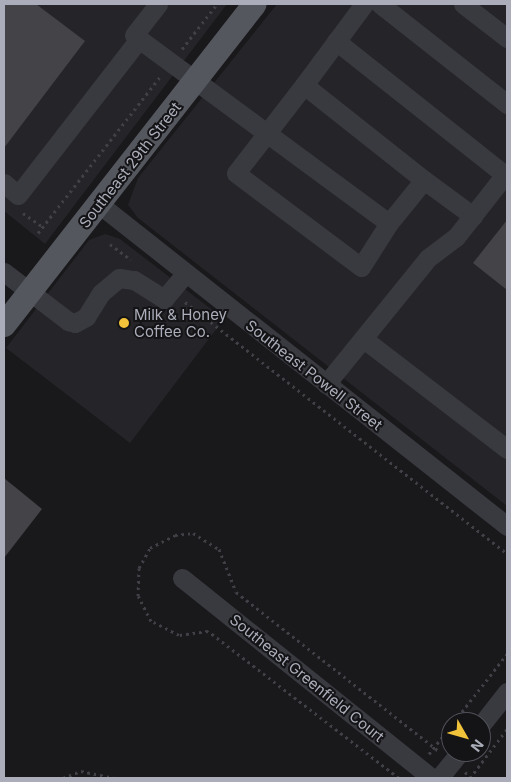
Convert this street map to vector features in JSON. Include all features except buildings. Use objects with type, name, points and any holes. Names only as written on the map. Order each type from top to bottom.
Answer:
[{"type":"main road","name":"Southeast 29th Street","points":[[4,325],[255,4]]},
{"type":"street","points":[[134,35],[158,4]]},
{"type":"street","points":[[364,4],[304,85],[264,133],[236,173],[361,267],[389,223],[424,180]]},
{"type":"street","points":[[380,4],[507,104]]},
{"type":"street","points":[[463,4],[507,38]]},
{"type":"street","points":[[4,183],[18,195],[139,39],[194,83],[389,223]]},
{"type":"street","points":[[326,384],[365,340],[428,258],[456,237],[506,173],[336,41]]},
{"type":"street","points":[[304,85],[424,180],[473,216]]},
{"type":"street","name":"Southeast Powell Street","points":[[99,204],[507,526]]},
{"type":"street","points":[[4,272],[68,321],[75,323],[86,317],[101,293],[119,278],[134,280],[160,298],[168,297],[186,273]]},
{"type":"street","points":[[365,340],[507,449]]},
{"type":"street","name":"Southeast Greenfield Court","points":[[182,578],[425,773]]},
{"type":"street","points":[[491,712],[507,692]]},
{"type":"street","points":[[439,778],[452,762]]},
{"type":"path","points":[[38,233],[217,4]]},
{"type":"path","points":[[110,244],[133,262]]},
{"type":"path","points":[[172,292],[507,554]]},
{"type":"path","points":[[462,712],[507,654]]},
{"type":"path","points":[[469,778],[507,729]]},
{"type":"path","points":[[425,773],[441,744]]},
{"type":"path","points":[[63,778],[81,771],[114,778]]},
{"type":"shaded area","points":[[4,4],[227,4],[45,244],[4,211]]},
{"type":"shaded area","points":[[277,4],[507,4],[507,506],[138,218],[128,205],[138,178]]},
{"type":"shaded area","points":[[105,234],[120,239],[224,319],[130,443],[6,348],[89,240]]},
{"type":"place","name":"Milk & Honey Coffee Co.","points":[[124,323]]}]
